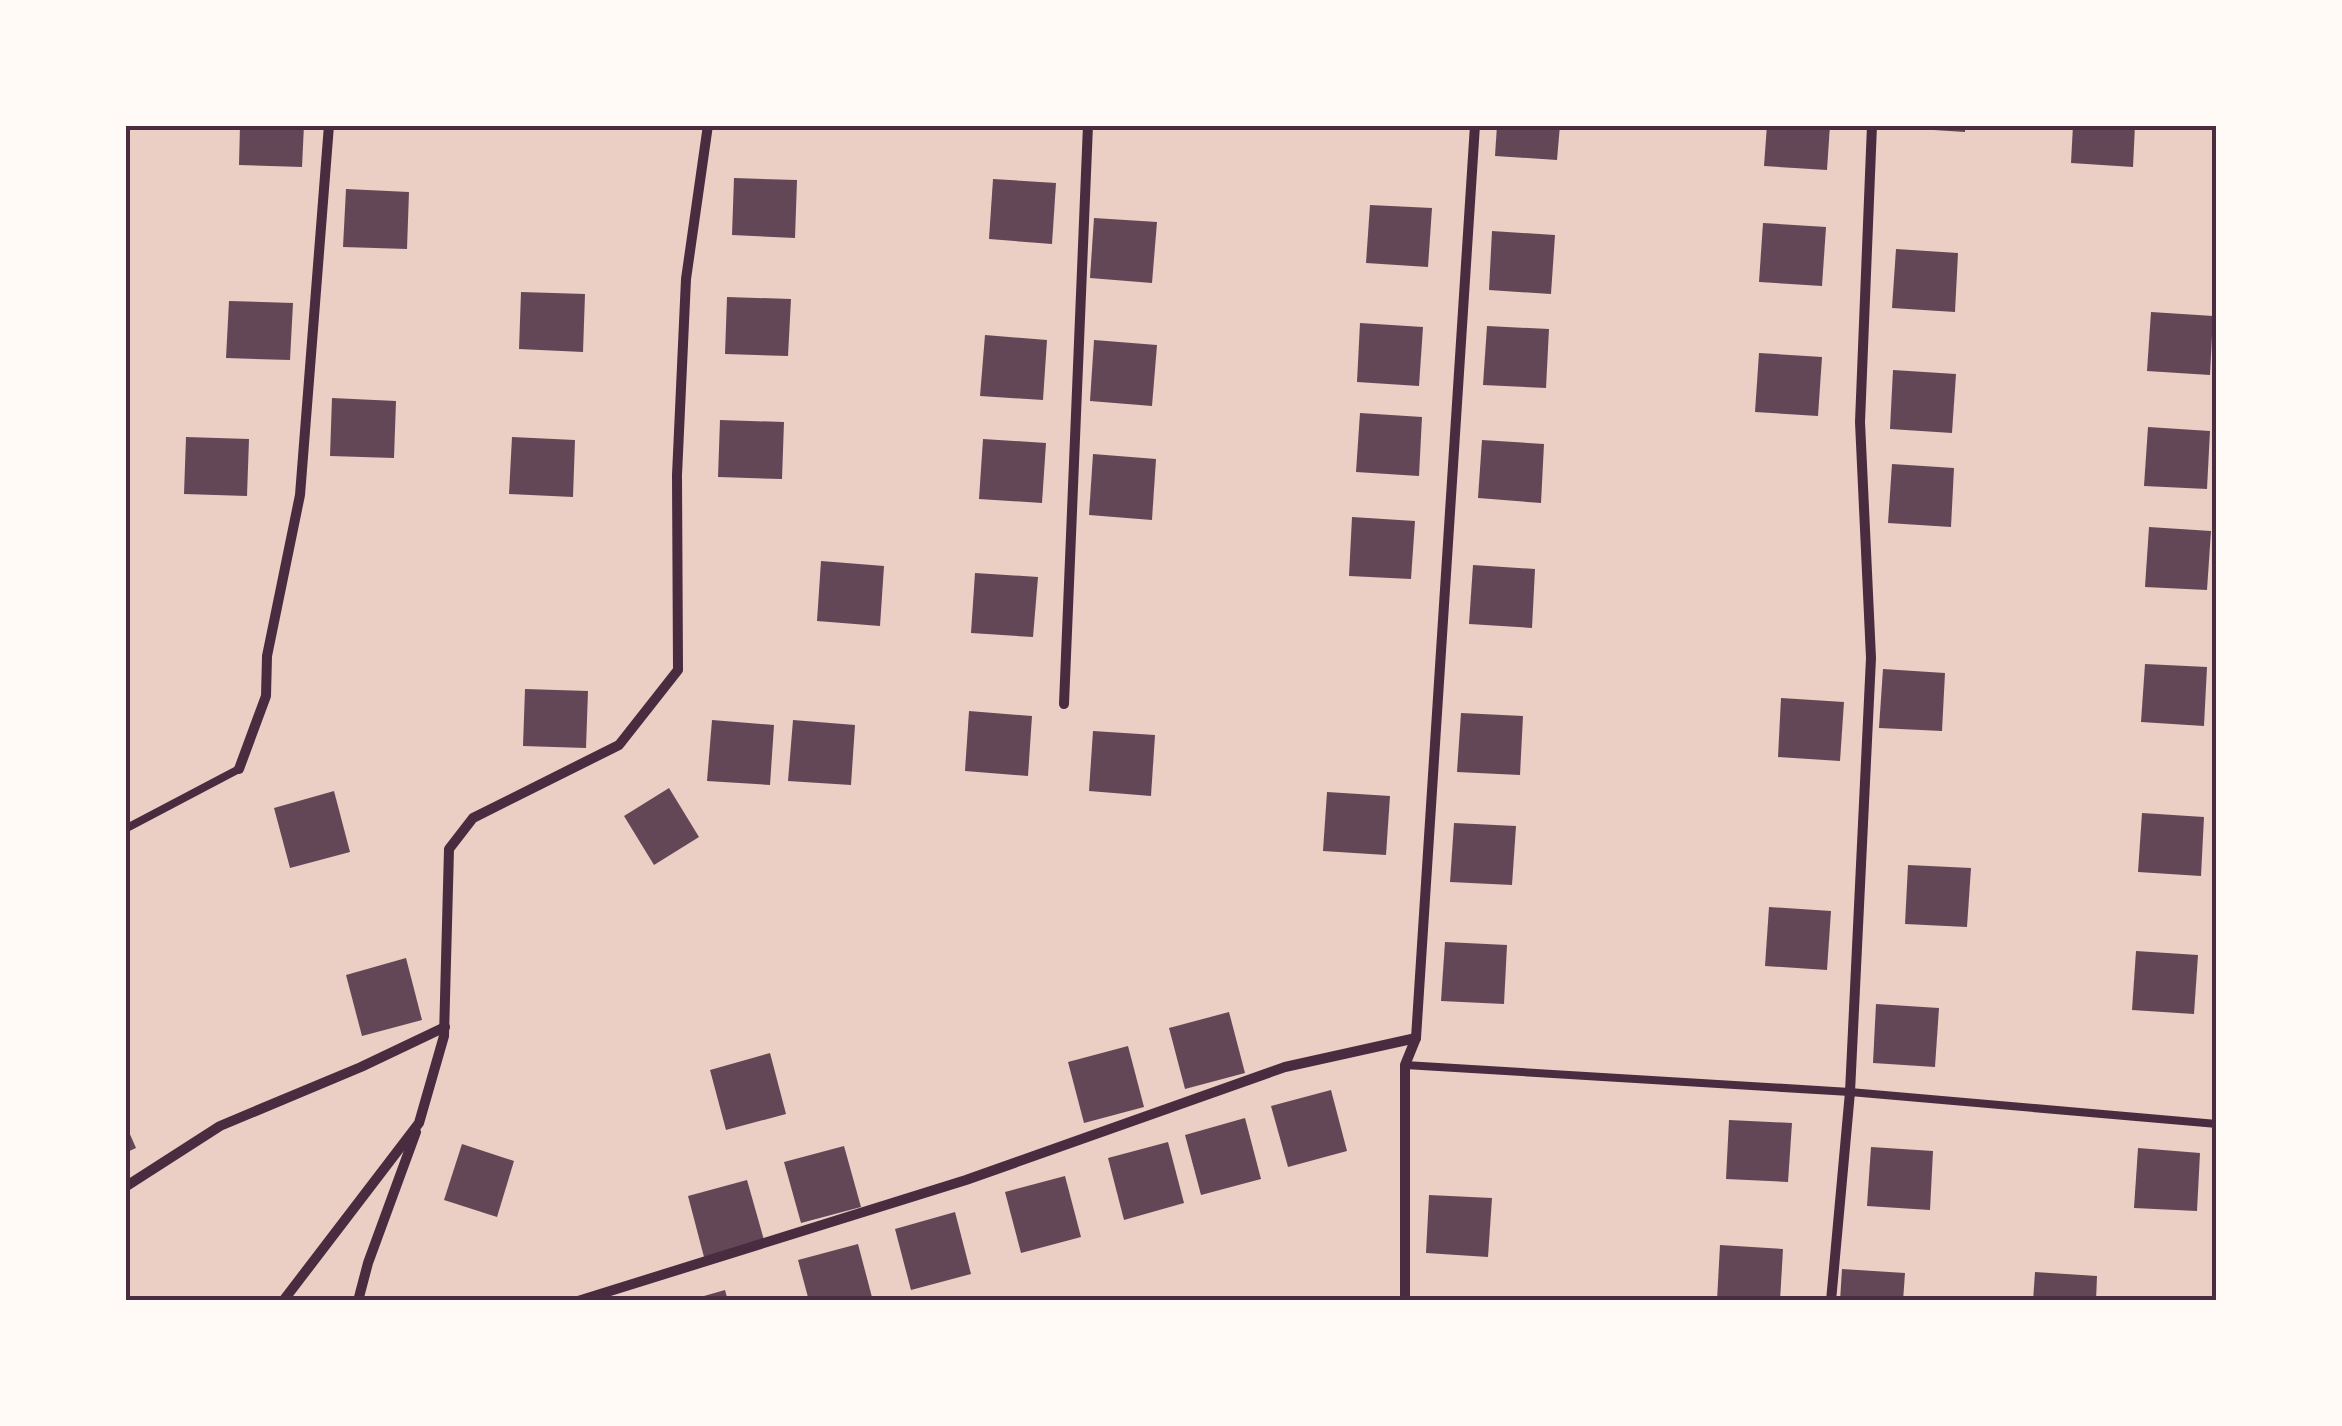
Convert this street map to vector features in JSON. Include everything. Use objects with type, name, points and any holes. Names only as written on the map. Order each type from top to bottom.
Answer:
[{"type":"street","points":[[239,769],[266,696],[267,656],[300,495],[330,125]]},
{"type":"street","points":[[358,1301],[368,1263],[420,1123],[444,1027],[449,849],[473,818],[619,744],[678,670],[677,475],[686,279],[708,125]]},
{"type":"street","points":[[1064,704],[1088,125]]},
{"type":"street","points":[[1404,1301],[1405,1065],[1416,1038],[1475,125]]},
{"type":"street","points":[[1832,1301],[1850,1092],[1871,658],[1860,422],[1872,125]]},
{"type":"street","points":[[125,1187],[220,1126],[361,1067],[444,1027]]},
{"type":"street","points":[[578,1301],[966,1180],[1285,1067],[1416,1038]]},
{"type":"street","points":[[283,1301],[420,1123]]},
{"type":"lane","points":[[125,829],[239,769]]},
{"type":"lane","points":[[1405,1065],[1850,1092],[2217,1124]]},
{"type":"shaded area","points":[[125,125],[2217,125],[2217,1301],[125,1301]]},
{"type":"building","points":[[240,125],[304,125],[302,167],[239,165]]},
{"type":"building","points":[[1497,125],[1560,125],[1557,160],[1495,156]]},
{"type":"building","points":[[1767,125],[1830,125],[1827,170],[1764,166]]},
{"type":"building","points":[[1965,125],[1965,132],[1902,128]]},
{"type":"building","points":[[2073,125],[2135,125],[2133,167],[2071,163]]},
{"type":"building","points":[[734,178],[797,180],[795,238],[732,235]]},
{"type":"building","points":[[993,179],[1056,183],[1052,244],[989,239]]},
{"type":"building","points":[[346,189],[409,192],[407,249],[343,247]]},
{"type":"building","points":[[1370,205],[1432,208],[1428,267],[1366,263]]},
{"type":"building","points":[[1094,218],[1157,222],[1152,283],[1090,278]]},
{"type":"building","points":[[1763,223],[1826,227],[1822,286],[1759,282]]},
{"type":"building","points":[[1492,231],[1555,235],[1551,294],[1489,290]]},
{"type":"building","points":[[1896,249],[1958,253],[1955,312],[1892,308]]},
{"type":"building","points":[[521,292],[585,294],[583,352],[519,349]]},
{"type":"building","points":[[727,297],[791,299],[788,356],[725,354]]},
{"type":"building","points":[[229,301],[293,303],[290,360],[226,358]]},
{"type":"building","points":[[2151,312],[2213,316],[2210,375],[2147,371]]},
{"type":"building","points":[[1360,323],[1423,327],[1419,386],[1357,382]]},
{"type":"building","points":[[1487,326],[1549,329],[1546,388],[1483,385]]},
{"type":"building","points":[[985,335],[1047,340],[1043,400],[980,396]]},
{"type":"building","points":[[1094,340],[1157,345],[1152,406],[1090,401]]},
{"type":"building","points":[[1759,353],[1822,357],[1818,416],[1755,412]]},
{"type":"building","points":[[1893,370],[1956,374],[1952,433],[1890,429]]},
{"type":"building","points":[[332,398],[396,401],[394,458],[330,456]]},
{"type":"building","points":[[1360,413],[1422,417],[1419,476],[1356,472]]},
{"type":"building","points":[[720,420],[784,422],[782,479],[718,477]]},
{"type":"building","points":[[2148,427],[2210,431],[2207,489],[2144,486]]},
{"type":"building","points":[[186,437],[249,439],[247,496],[184,494]]},
{"type":"building","points":[[512,437],[575,440],[573,497],[509,494]]},
{"type":"building","points":[[983,439],[1046,443],[1042,503],[979,499]]},
{"type":"building","points":[[1482,440],[1544,444],[1541,503],[1478,498]]},
{"type":"building","points":[[1093,454],[1156,459],[1152,520],[1089,515]]},
{"type":"building","points":[[1892,464],[1954,468],[1951,527],[1888,523]]},
{"type":"building","points":[[1352,517],[1415,521],[1411,579],[1349,576]]},
{"type":"building","points":[[2149,527],[2211,531],[2207,590],[2145,587]]},
{"type":"building","points":[[821,561],[884,566],[880,626],[817,621]]},
{"type":"building","points":[[1473,565],[1535,569],[1532,628],[1469,624]]},
{"type":"building","points":[[975,573],[1038,577],[1033,637],[971,633]]},
{"type":"building","points":[[2145,664],[2207,667],[2204,726],[2141,722]]},
{"type":"building","points":[[1883,669],[1945,673],[1942,731],[1879,728]]},
{"type":"building","points":[[525,689],[588,691],[586,748],[523,746]]},
{"type":"building","points":[[1781,698],[1844,702],[1840,761],[1778,757]]},
{"type":"building","points":[[969,711],[1032,716],[1028,776],[965,771]]},
{"type":"building","points":[[1461,713],[1523,716],[1520,775],[1457,772]]},
{"type":"building","points":[[712,720],[774,725],[770,785],[707,781]]},
{"type":"building","points":[[793,720],[855,725],[851,785],[788,781]]},
{"type":"building","points":[[1093,731],[1155,735],[1151,796],[1089,791]]},
{"type":"building","points":[[669,788],[699,837],[654,865],[624,816]]},
{"type":"building","points":[[334,791],[350,852],[290,868],[274,808]]},
{"type":"building","points":[[1327,792],[1390,796],[1386,855],[1323,851]]},
{"type":"building","points":[[2142,813],[2204,817],[2201,876],[2138,872]]},
{"type":"building","points":[[1454,823],[1516,826],[1512,885],[1450,882]]},
{"type":"building","points":[[1908,865],[1971,868],[1967,927],[1905,924]]},
{"type":"building","points":[[1769,907],[1831,911],[1827,970],[1765,966]]},
{"type":"building","points":[[1445,942],[1507,945],[1504,1004],[1441,1001]]},
{"type":"building","points":[[2136,951],[2198,955],[2194,1014],[2132,1010]]},
{"type":"building","points":[[406,958],[422,1020],[362,1036],[346,975]]},
{"type":"building","points":[[1876,1004],[1939,1008],[1935,1067],[1873,1063]]},
{"type":"building","points":[[1229,1012],[1245,1073],[1185,1089],[1169,1028]]},
{"type":"building","points":[[1128,1046],[1144,1107],[1084,1123],[1068,1062]]},
{"type":"building","points":[[770,1053],[786,1114],[726,1130],[710,1070]]},
{"type":"building","points":[[1331,1090],[1347,1151],[1288,1167],[1271,1106]]},
{"type":"building","points":[[1245,1118],[1261,1179],[1201,1195],[1185,1135]]},
{"type":"building","points":[[1729,1120],[1792,1123],[1788,1182],[1726,1179]]},
{"type":"building","points":[[125,1123],[136,1148],[125,1153]]},
{"type":"building","points":[[1168,1142],[1184,1203],[1124,1220],[1108,1158]]},
{"type":"building","points":[[462,1144],[514,1161],[497,1217],[444,1200]]},
{"type":"building","points":[[844,1146],[861,1207],[801,1223],[784,1162]]},
{"type":"building","points":[[1871,1147],[1933,1151],[1930,1210],[1867,1206]]},
{"type":"building","points":[[2138,1148],[2200,1153],[2197,1211],[2134,1208]]},
{"type":"building","points":[[1065,1176],[1081,1237],[1021,1253],[1005,1192]]},
{"type":"building","points":[[747,1180],[764,1240],[704,1257],[688,1196]]},
{"type":"building","points":[[1429,1195],[1492,1198],[1488,1257],[1426,1253]]},
{"type":"building","points":[[955,1212],[971,1274],[911,1290],[895,1229]]},
{"type":"building","points":[[858,1244],[873,1301],[809,1301],[798,1260]]},
{"type":"building","points":[[1720,1245],[1783,1249],[1780,1301],[1717,1301]]},
{"type":"building","points":[[1842,1269],[1905,1273],[1903,1301],[1840,1301]]},
{"type":"building","points":[[2035,1272],[2097,1276],[2096,1301],[2033,1301]]},
{"type":"building","points":[[725,1290],[728,1301],[690,1301],[690,1300]]}]
